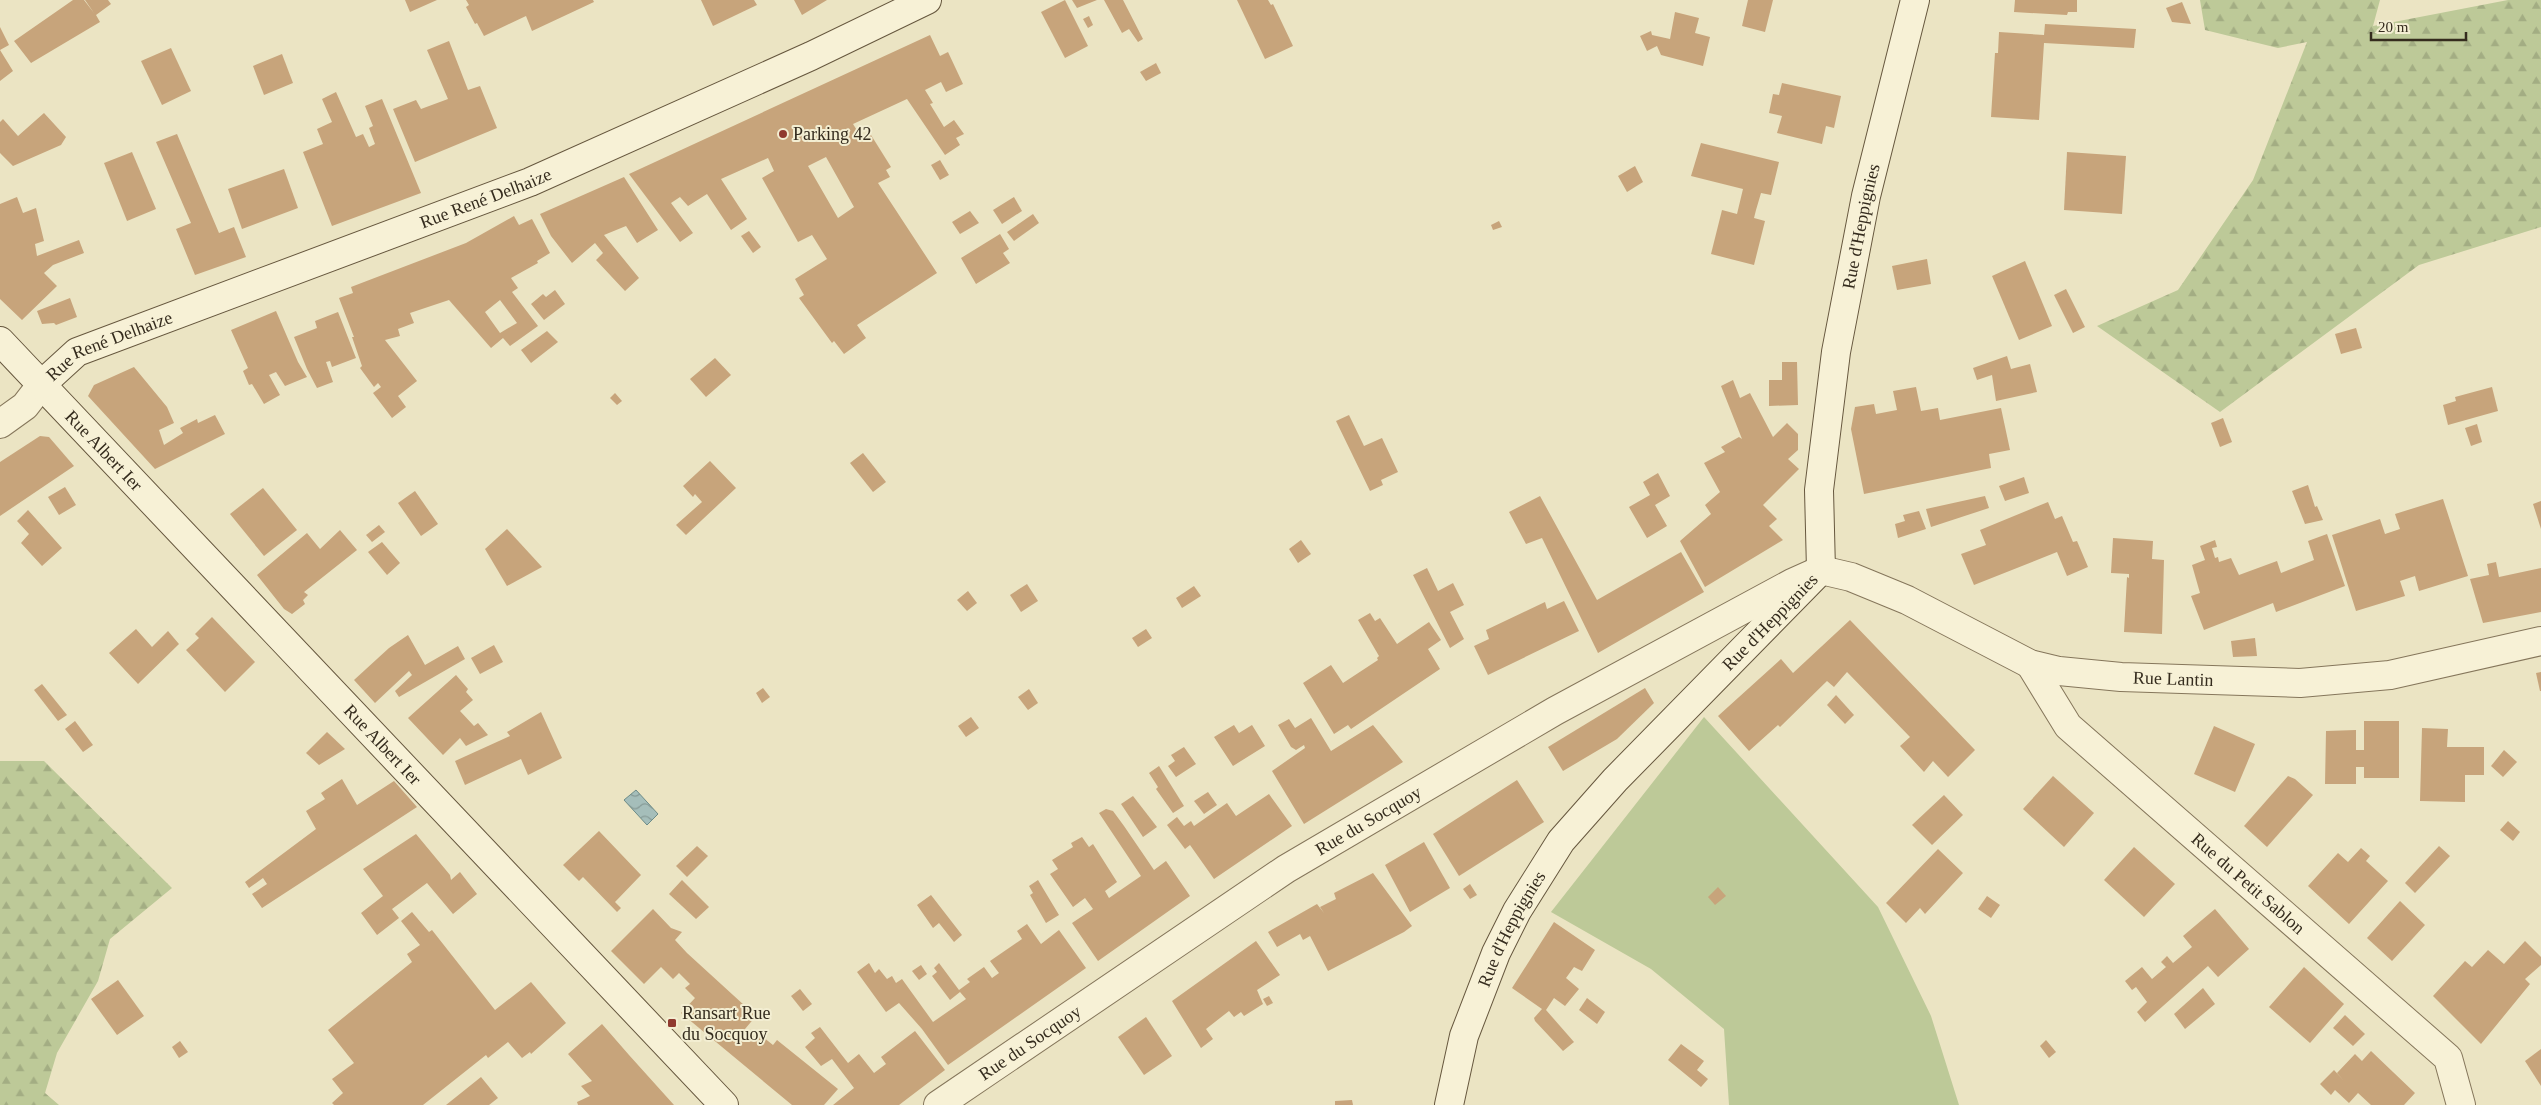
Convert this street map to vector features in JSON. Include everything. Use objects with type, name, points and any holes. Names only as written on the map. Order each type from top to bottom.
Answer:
[{"type":"street","name":"Rue René Delhaize","points":[[0,424],[26,406],[42,384],[77,352],[530,182],[811,56],[927,0]]},
{"type":"street","name":"Rue d'Heppignies","points":[[1449,1105],[1464,1036],[1496,953],[1517,911],[1561,841],[1615,780],[1821,570],[1819,490],[1836,352],[1866,196],[1915,0]]},
{"type":"street","name":"Rue Albert Ier","points":[[0,342],[42,384],[724,1105]]},
{"type":"street","name":"Rue Lantin","points":[[1821,570],[1851,577],[1907,600],[2030,664],[2059,671],[2121,677],[2300,683],[2390,675],[2541,641]]},
{"type":"street","name":"Rue du Socquoy","points":[[938,1105],[1286,869],[1564,706],[1792,582],[1821,570]]},
{"type":"street","name":"Rue du Petit Sablon","points":[[2030,664],[2068,726],[2448,1058],[2461,1105]]},
{"type":"green space","points":[[2200,0],[2380,0],[2373,26],[2508,0],[2541,0],[2541,227],[2419,265],[2220,412],[2097,326],[2178,290],[2253,180],[2307,42],[2278,48],[2205,30]]},
{"type":"green space","points":[[1704,717],[1878,907],[1931,1016],[1959,1105],[1729,1105],[1724,1029],[1651,969],[1551,912]]},
{"type":"green space","points":[[0,761],[44,761],[172,888],[110,939],[98,981],[57,1053],[45,1093],[59,1105],[0,1105]]},
{"type":"water","points":[[636,790],[658,814],[647,825],[624,800]]},
{"type":"building","points":[[73,0],[84,0],[94,13],[85,0],[108,0],[111,4],[96,15],[100,22],[31,63],[14,41]]},
{"type":"building","points":[[405,0],[437,0],[410,12]]},
{"type":"building","points":[[466,0],[593,0],[594,2],[532,31],[526,16],[484,36],[466,7],[469,5]]},
{"type":"building","points":[[701,0],[754,0],[757,5],[713,26]]},
{"type":"building","points":[[794,0],[827,0],[802,15]]},
{"type":"building","points":[[1065,0],[1088,46],[1065,58],[1041,12]]},
{"type":"building","points":[[1072,0],[1097,0],[1077,8]]},
{"type":"building","points":[[1104,0],[1123,0],[1143,39],[1138,42],[1129,29],[1122,33]]},
{"type":"building","points":[[1237,0],[1268,0],[1271,5],[1273,4],[1293,46],[1265,59]]},
{"type":"building","points":[[1748,0],[1773,0],[1765,32],[1742,26]]},
{"type":"building","points":[[2015,0],[2077,0],[2077,12],[2068,12],[2067,15],[2014,12]]},
{"type":"building","points":[[2182,2],[2191,24],[2172,22],[2166,8]]},
{"type":"building","points":[[1675,12],[1699,18],[1695,33],[1710,37],[1703,66],[1661,55],[1657,46],[1647,51],[1640,36],[1651,31],[1652,35],[1670,39]]},
{"type":"building","points":[[1089,16],[1093,25],[1088,28],[1083,19]]},
{"type":"building","points":[[2045,24],[2136,29],[2134,48],[2044,43],[2039,120],[1991,117],[1995,53],[1998,53],[1999,32],[2044,35]]},
{"type":"building","points":[[0,27],[9,45],[0,50]]},
{"type":"building","points":[[930,35],[940,56],[948,52],[963,84],[946,92],[941,82],[925,90],[933,103],[930,104],[944,127],[954,120],[964,134],[956,138],[960,145],[945,155],[907,99],[853,124],[863,140],[871,135],[891,167],[886,170],[890,177],[878,183],[937,273],[857,325],[866,338],[844,354],[834,341],[832,343],[799,298],[804,295],[795,279],[827,259],[812,235],[798,242],[762,178],[774,171],[768,158],[721,179],[747,219],[731,230],[707,194],[688,206],[680,197],[671,203],[693,233],[680,242],[629,174]],"holes":[[[826,157],[854,207],[838,218],[808,166]]]},
{"type":"building","points":[[449,41],[468,90],[480,86],[497,128],[415,162],[393,109],[416,100],[421,109],[448,99],[427,50]]},
{"type":"building","points":[[171,48],[191,91],[162,105],[141,61]]},
{"type":"building","points":[[0,50],[13,71],[0,81]]},
{"type":"building","points":[[282,54],[293,83],[264,95],[253,66]]},
{"type":"building","points":[[1156,63],[1161,73],[1146,81],[1140,72]]},
{"type":"building","points":[[1782,83],[1841,96],[1834,128],[1826,126],[1822,144],[1777,133],[1782,116],[1769,113],[1773,94],[1779,95]]},
{"type":"building","points":[[336,92],[356,137],[363,134],[369,147],[375,144],[369,128],[373,126],[365,106],[382,99],[421,193],[332,226],[303,152],[323,144],[317,129],[332,122],[322,99]]},
{"type":"building","points":[[44,113],[66,137],[61,145],[13,166],[0,153],[0,122],[3,119],[18,136]]},
{"type":"building","points":[[177,134],[219,233],[234,227],[246,257],[195,275],[176,229],[191,223],[156,142]]},
{"type":"building","points":[[1701,143],[1779,162],[1771,195],[1761,193],[1754,218],[1765,221],[1754,265],[1711,254],[1722,210],[1737,214],[1743,189],[1691,176]]},
{"type":"building","points":[[132,152],[156,209],[127,221],[104,163]]},
{"type":"building","points":[[2067,152],[2126,156],[2122,214],[2064,210]]},
{"type":"building","points":[[940,160],[949,175],[940,180],[931,165]]},
{"type":"building","points":[[1635,166],[1643,182],[1627,192],[1618,176]]},
{"type":"building","points":[[284,169],[298,208],[242,229],[228,189]]},
{"type":"building","points":[[624,177],[658,230],[637,243],[626,226],[604,235],[639,278],[625,291],[596,260],[603,253],[595,243],[572,263],[551,236],[540,214]]},
{"type":"building","points":[[17,197],[23,213],[36,208],[44,241],[35,244],[37,256],[79,240],[84,253],[53,265],[44,273],[57,286],[22,320],[0,299],[0,204]]},
{"type":"building","points":[[1014,197],[1022,211],[1002,224],[993,210]]},
{"type":"building","points":[[970,211],[979,223],[960,234],[952,222]]},
{"type":"building","points":[[1033,214],[1039,223],[1014,241],[1007,232]]},
{"type":"building","points":[[514,216],[519,225],[532,219],[550,253],[537,261],[538,263],[511,278],[518,288],[512,292],[538,326],[510,346],[503,338],[491,348],[449,300],[410,313],[414,323],[398,329],[400,336],[385,340],[417,381],[398,396],[406,407],[392,418],[373,393],[381,387],[378,383],[374,387],[360,368],[362,366],[352,337],[354,337],[339,298],[353,293],[351,287],[466,243]],"holes":[[[500,300],[517,323],[500,333],[485,312]]]},
{"type":"building","points":[[1499,221],[1502,227],[1493,230],[1491,225]]},
{"type":"building","points":[[749,231],[761,247],[753,253],[741,236]]},
{"type":"building","points":[[1000,234],[1009,249],[1003,253],[1010,263],[976,284],[961,258]]},
{"type":"building","points":[[1927,259],[1931,284],[1897,290],[1892,266]]},
{"type":"building","points":[[2025,261],[2052,326],[2019,340],[1992,276]]},
{"type":"building","points":[[2066,289],[2085,327],[2073,333],[2054,295]]},
{"type":"building","points":[[555,290],[565,304],[544,320],[531,304],[543,294],[546,297]]},
{"type":"building","points":[[70,298],[77,317],[56,325],[54,323],[42,324],[37,311]]},
{"type":"building","points":[[276,311],[298,362],[307,377],[285,386],[276,372],[269,375],[280,395],[264,404],[252,384],[249,385],[243,371],[248,368],[231,330]]},
{"type":"building","points":[[338,312],[356,358],[332,367],[330,361],[326,362],[333,382],[317,388],[294,337],[317,328],[315,321]]},
{"type":"building","points":[[2356,328],[2362,348],[2341,354],[2335,334]]},
{"type":"building","points":[[547,331],[558,342],[531,363],[521,350]]},
{"type":"building","points":[[2007,356],[2011,369],[2030,364],[2037,392],[1996,401],[1992,375],[1977,380],[1973,368]]},
{"type":"building","points":[[715,358],[731,375],[706,397],[690,379]]},
{"type":"building","points":[[1782,362],[1797,362],[1798,405],[1769,406],[1769,380],[1782,380]]},
{"type":"building","points":[[134,367],[167,407],[174,423],[159,430],[164,445],[183,433],[180,428],[197,419],[198,423],[215,415],[225,434],[155,469],[88,396],[94,385]]},
{"type":"building","points":[[1733,380],[1740,398],[1750,393],[1773,437],[1787,423],[1798,434],[1798,450],[1788,459],[1799,469],[1763,505],[1777,519],[1769,526],[1783,540],[1705,587],[1680,541],[1711,514],[1705,505],[1720,492],[1704,463],[1725,452],[1721,447],[1739,437],[1742,439],[1721,386]]},
{"type":"building","points":[[1916,387],[1921,411],[1938,408],[1940,420],[2001,408],[2010,450],[1989,454],[1991,468],[1864,494],[1851,429],[1855,407],[1874,404],[1876,414],[1897,410],[1893,391]]},
{"type":"building","points":[[2492,387],[2498,411],[2448,425],[2443,405],[2456,401],[2455,397]]},
{"type":"building","points":[[615,393],[622,401],[617,405],[610,398]]},
{"type":"building","points":[[1349,415],[1364,446],[1382,438],[1398,472],[1381,480],[1383,485],[1370,491],[1336,421]]},
{"type":"building","points":[[2223,418],[2232,442],[2220,447],[2211,423]]},
{"type":"building","points":[[2477,424],[2482,442],[2471,446],[2465,428]]},
{"type":"building","points":[[40,436],[49,437],[74,466],[0,516],[0,462]]},
{"type":"building","points":[[863,453],[886,482],[873,492],[850,463]]},
{"type":"building","points":[[710,461],[736,488],[686,535],[676,525],[702,502],[695,494],[693,497],[683,486]]},
{"type":"building","points":[[1658,473],[1670,496],[1655,505],[1667,526],[1647,538],[1629,507],[1650,495],[1643,482]]},
{"type":"building","points":[[2024,477],[2029,493],[2005,501],[1999,486]]},
{"type":"building","points":[[2308,485],[2315,507],[2317,506],[2323,520],[2305,524],[2292,491]]},
{"type":"building","points":[[65,487],[76,505],[59,515],[48,497]]},
{"type":"building","points":[[263,488],[297,530],[264,556],[230,514]]},
{"type":"building","points":[[415,491],[438,524],[421,536],[398,503]]},
{"type":"building","points":[[1540,496],[1597,600],[1681,552],[1704,592],[1598,653],[1542,538],[1526,544],[1509,512]]},
{"type":"building","points":[[1985,496],[1989,508],[1931,527],[1926,509]]},
{"type":"building","points":[[2443,499],[2468,576],[2419,591],[2415,576],[2400,581],[2405,596],[2356,611],[2332,535],[2380,519],[2385,534],[2400,529],[2395,514]]},
{"type":"building","points":[[2541,501],[2541,529],[2533,504]]},
{"type":"building","points":[[2048,502],[2055,519],[2062,516],[2073,542],[2077,541],[2088,567],[2067,576],[2057,552],[1974,585],[1961,554],[1986,545],[1980,530]]},
{"type":"building","points":[[28,510],[62,548],[42,566],[21,543],[29,534],[17,521]]},
{"type":"building","points":[[1919,511],[1926,529],[1898,538],[1895,524],[1905,521],[1903,515]]},
{"type":"building","points":[[379,525],[385,532],[372,542],[366,535]]},
{"type":"building","points":[[507,529],[542,567],[507,586],[485,549]]},
{"type":"building","points":[[340,530],[357,550],[304,592],[308,595],[303,600],[305,604],[292,614],[284,609],[257,575],[307,533],[320,549]]},
{"type":"building","points":[[2327,534],[2345,586],[2276,612],[2273,603],[2204,630],[2191,596],[2200,593],[2192,565],[2205,560],[2200,546],[2215,540],[2217,547],[2212,548],[2215,558],[2218,557],[2219,562],[2231,558],[2239,575],[2277,561],[2281,573],[2314,560],[2308,541]]},
{"type":"building","points":[[2113,538],[2153,541],[2152,559],[2164,560],[2162,634],[2124,632],[2127,577],[2129,578],[2129,574],[2111,573]]},
{"type":"building","points":[[1301,540],[1311,554],[1298,563],[1289,549]]},
{"type":"building","points":[[382,542],[400,563],[387,575],[368,552]]},
{"type":"building","points":[[2496,562],[2499,577],[2541,568],[2541,612],[2483,623],[2470,579],[2489,575],[2487,564]]},
{"type":"building","points":[[1427,568],[1438,591],[1453,583],[1464,605],[1450,612],[1464,639],[1450,648],[1413,575]]},
{"type":"building","points":[[1027,584],[1038,601],[1021,612],[1010,595]]},
{"type":"building","points":[[1194,586],[1201,596],[1182,608],[1176,598]]},
{"type":"building","points":[[968,591],[977,603],[967,611],[957,600]]},
{"type":"building","points":[[1564,601],[1579,631],[1488,675],[1474,646],[1489,639],[1486,630],[1545,602],[1547,609]]},
{"type":"building","points":[[1370,613],[1375,621],[1380,618],[1397,644],[1429,622],[1441,640],[1428,649],[1440,669],[1351,729],[1348,725],[1334,734],[1303,683],[1331,665],[1343,683],[1378,660],[1379,656],[1358,620]]},
{"type":"building","points":[[212,617],[255,662],[225,692],[186,650],[199,638],[195,634]]},
{"type":"building","points":[[1850,620],[1975,750],[1948,777],[1933,761],[1924,772],[1900,746],[1910,737],[1847,672],[1834,687],[1827,681],[1780,727],[1778,725],[1749,751],[1718,716],[1781,659],[1793,673]]},
{"type":"building","points":[[136,629],[152,647],[168,631],[179,644],[138,684],[109,653]]},
{"type":"building","points":[[1146,629],[1152,638],[1138,647],[1132,638]]},
{"type":"building","points":[[408,635],[425,665],[458,646],[465,659],[399,697],[395,691],[412,675],[409,671],[375,703],[354,680],[389,648]]},
{"type":"building","points":[[2255,638],[2257,656],[2233,657],[2231,641]]},
{"type":"building","points":[[494,645],[503,662],[480,674],[471,658]]},
{"type":"building","points":[[2541,672],[2541,691],[2540,691],[2536,673]]},
{"type":"building","points":[[456,675],[468,689],[466,692],[473,700],[460,711],[474,726],[478,723],[488,735],[466,746],[460,738],[443,755],[408,718]]},
{"type":"building","points":[[42,684],[67,715],[58,721],[34,690]]},
{"type":"building","points":[[763,688],[770,697],[762,703],[756,693]]},
{"type":"building","points":[[1645,688],[1654,703],[1617,739],[1563,771],[1548,747]]},
{"type":"building","points":[[1029,689],[1038,703],[1028,710],[1018,697]]},
{"type":"building","points":[[1836,695],[1854,715],[1845,724],[1827,705]]},
{"type":"building","points":[[541,712],[562,758],[528,775],[521,759],[465,785],[455,761],[510,736],[507,732]]},
{"type":"building","points":[[971,717],[979,728],[966,737],[958,726]]},
{"type":"building","points":[[1311,718],[1331,751],[1373,725],[1403,762],[1304,824],[1272,771],[1305,748],[1304,745],[1296,750],[1291,747],[1278,725],[1289,719],[1295,728]]},
{"type":"building","points":[[75,721],[93,745],[83,752],[65,729]]},
{"type":"building","points":[[2364,721],[2399,721],[2399,778],[2364,778],[2364,767],[2356,767],[2356,784],[2325,784],[2326,731],[2356,730],[2356,750],[2364,750]]},
{"type":"building","points":[[1234,725],[1239,733],[1252,725],[1265,746],[1233,766],[1214,737]]},
{"type":"building","points":[[2214,726],[2255,744],[2235,792],[2194,774]]},
{"type":"building","points":[[2422,728],[2448,729],[2447,747],[2484,747],[2484,775],[2465,775],[2465,802],[2420,801]]},
{"type":"building","points":[[327,732],[345,749],[319,765],[306,753]]},
{"type":"building","points":[[1184,747],[1196,764],[1176,777],[1168,766],[1175,761],[1171,755]]},
{"type":"building","points":[[2504,750],[2517,762],[2503,777],[2491,766]]},
{"type":"building","points":[[1159,766],[1184,806],[1173,813],[1156,789],[1158,787],[1149,773]]},
{"type":"building","points":[[2053,776],[2094,813],[2064,847],[2023,809]]},
{"type":"building","points":[[2288,776],[2295,779],[2313,795],[2267,847],[2244,826]]},
{"type":"building","points":[[342,779],[357,805],[394,781],[417,807],[262,908],[252,894],[267,884],[263,878],[249,888],[245,882],[316,829],[306,811],[325,799],[321,793]]},
{"type":"building","points":[[1517,780],[1544,822],[1459,876],[1433,834]]},
{"type":"building","points":[[1208,792],[1217,805],[1204,814],[1194,801]]},
{"type":"building","points":[[1269,794],[1292,826],[1214,879],[1190,845],[1185,849],[1167,825],[1177,817],[1184,826],[1191,821],[1194,826],[1227,803],[1236,816]]},
{"type":"building","points":[[1944,795],[1963,815],[1932,845],[1912,825]]},
{"type":"building","points":[[1133,796],[1157,827],[1143,837],[1121,804]]},
{"type":"building","points":[[1106,809],[1113,811],[1154,870],[1166,861],[1190,896],[1098,961],[1072,923],[1093,909],[1085,898],[1073,907],[1050,874],[1058,869],[1052,860],[1073,847],[1071,843],[1082,837],[1089,847],[1093,844],[1117,882],[1105,891],[1109,898],[1141,876],[1099,813]]},
{"type":"building","points":[[2508,821],[2520,832],[2513,841],[2500,830]]},
{"type":"building","points":[[599,831],[641,875],[615,902],[621,908],[617,912],[583,877],[579,881],[563,865]]},
{"type":"building","points":[[416,834],[450,875],[451,880],[460,872],[477,894],[453,914],[427,883],[392,909],[399,918],[377,935],[361,913],[383,896],[363,869]]},
{"type":"building","points":[[1424,842],[1450,888],[1410,912],[1385,865]]},
{"type":"building","points":[[697,846],[708,856],[687,877],[676,866]]},
{"type":"building","points":[[2439,846],[2450,856],[2415,893],[2405,883]]},
{"type":"building","points":[[2134,847],[2175,884],[2144,917],[2104,880]]},
{"type":"building","points":[[2361,848],[2370,856],[2366,861],[2388,881],[2349,924],[2308,886],[2338,853],[2348,862]]},
{"type":"building","points":[[1938,849],[1963,873],[1925,914],[1920,908],[1906,923],[1886,903]]},
{"type":"building","points":[[1373,873],[1412,926],[1404,932],[1328,971],[1310,936],[1303,940],[1300,934],[1277,947],[1268,932],[1317,904],[1324,913],[1320,907],[1336,899],[1334,893]]},
{"type":"building","points":[[682,880],[709,907],[696,919],[669,894]]},
{"type":"building","points":[[1038,880],[1059,915],[1046,923],[1030,895],[1033,893],[1029,886]]},
{"type":"building","points":[[1470,884],[1477,895],[1470,899],[1463,889]]},
{"type":"building","points":[[1718,887],[1726,896],[1715,905],[1708,897]]},
{"type":"building","points":[[931,895],[962,935],[954,942],[939,923],[933,928],[917,905]]},
{"type":"building","points":[[1987,896],[2000,905],[1991,918],[1978,909]]},
{"type":"building","points":[[2400,901],[2425,925],[2392,961],[2367,938]]},
{"type":"building","points":[[653,909],[671,928],[682,932],[675,940],[687,953],[756,1016],[745,1029],[756,1038],[759,1034],[773,1045],[777,1040],[838,1089],[824,1105],[792,1105],[681,1013],[695,998],[685,988],[690,984],[679,973],[673,979],[661,967],[644,984],[611,951]]},
{"type":"building","points":[[2215,909],[2249,949],[2218,977],[2208,966],[2145,1022],[2137,1012],[2147,1002],[2136,987],[2132,990],[2125,981],[2142,967],[2152,979],[2166,967],[2161,962],[2167,956],[2173,963],[2192,947],[2183,936]]},
{"type":"building","points":[[412,912],[429,932],[432,930],[495,1010],[531,982],[566,1023],[531,1054],[530,1052],[522,1058],[508,1042],[488,1058],[486,1055],[423,1105],[334,1105],[332,1103],[343,1093],[332,1079],[354,1063],[328,1030],[412,962],[407,954],[420,945],[401,921]]},
{"type":"building","points":[[1554,922],[1595,950],[1582,971],[1574,967],[1566,978],[1579,989],[1565,1006],[1554,998],[1546,1010],[1574,1042],[1563,1051],[1535,1021],[1534,1018],[1542,1009],[1512,988]]},
{"type":"building","points":[[1027,924],[1041,944],[1059,930],[1086,968],[948,1065],[922,1029],[899,1003],[886,1012],[857,972],[869,963],[875,973],[879,969],[887,979],[892,976],[896,983],[902,979],[933,1022],[966,999],[960,992],[950,1000],[932,976],[937,972],[934,968],[939,963],[959,990],[970,982],[967,979],[984,967],[992,978],[999,973],[990,961],[1022,939],[1017,931]]},
{"type":"building","points":[[1256,941],[1280,975],[1257,990],[1263,1004],[1244,1016],[1241,1012],[1234,1017],[1229,1011],[1206,1029],[1213,1039],[1201,1048],[1172,1001]]},
{"type":"building","points":[[2525,941],[2541,957],[2541,965],[2525,979],[2530,984],[2481,1044],[2433,996],[2465,961],[2472,967],[2488,950],[2504,964]]},
{"type":"building","points":[[921,965],[927,974],[919,980],[912,971]]},
{"type":"building","points":[[2304,967],[2344,1004],[2310,1043],[2269,1007]]},
{"type":"building","points":[[118,980],[144,1016],[117,1035],[91,999]]},
{"type":"building","points":[[2203,988],[2215,1004],[2185,1029],[2174,1014]]},
{"type":"building","points":[[800,989],[812,1004],[803,1011],[791,996]]},
{"type":"building","points":[[1269,996],[1273,1003],[1267,1006],[1263,999]]},
{"type":"building","points":[[1587,998],[1605,1012],[1597,1024],[1579,1010]]},
{"type":"building","points":[[2345,1015],[2365,1034],[2353,1046],[2333,1028]]},
{"type":"building","points":[[1146,1017],[1172,1056],[1144,1075],[1118,1037]]},
{"type":"building","points":[[602,1024],[674,1105],[578,1105],[577,1102],[590,1096],[581,1086],[592,1081],[568,1054]]},
{"type":"building","points":[[820,1027],[848,1063],[859,1054],[874,1073],[886,1064],[881,1057],[915,1031],[945,1070],[899,1105],[833,1105],[854,1088],[832,1059],[821,1066],[805,1047],[815,1038],[811,1033]]},
{"type":"building","points":[[2046,1040],[2056,1052],[2049,1058],[2040,1046]]},
{"type":"building","points":[[180,1041],[188,1052],[179,1058],[172,1047]]},
{"type":"building","points":[[1681,1044],[1704,1061],[1697,1070],[1708,1079],[1701,1087],[1668,1060]]},
{"type":"building","points":[[2541,1049],[2541,1086],[2525,1061]]},
{"type":"building","points":[[2371,1051],[2415,1093],[2404,1105],[2371,1105],[2358,1093],[2349,1103],[2335,1090],[2331,1095],[2320,1084],[2334,1070],[2344,1081],[2337,1073],[2355,1054],[2362,1061]]},
{"type":"building","points":[[481,1077],[498,1098],[489,1105],[446,1105]]},
{"type":"building","points":[[1352,1100],[1353,1105],[1335,1105],[1335,1101]]},
{"type":"place","name":"Parking 42","points":[[783,134]]},
{"type":"place","name":"Ransart Rue du Socquoy","points":[[672,1023]]}]
